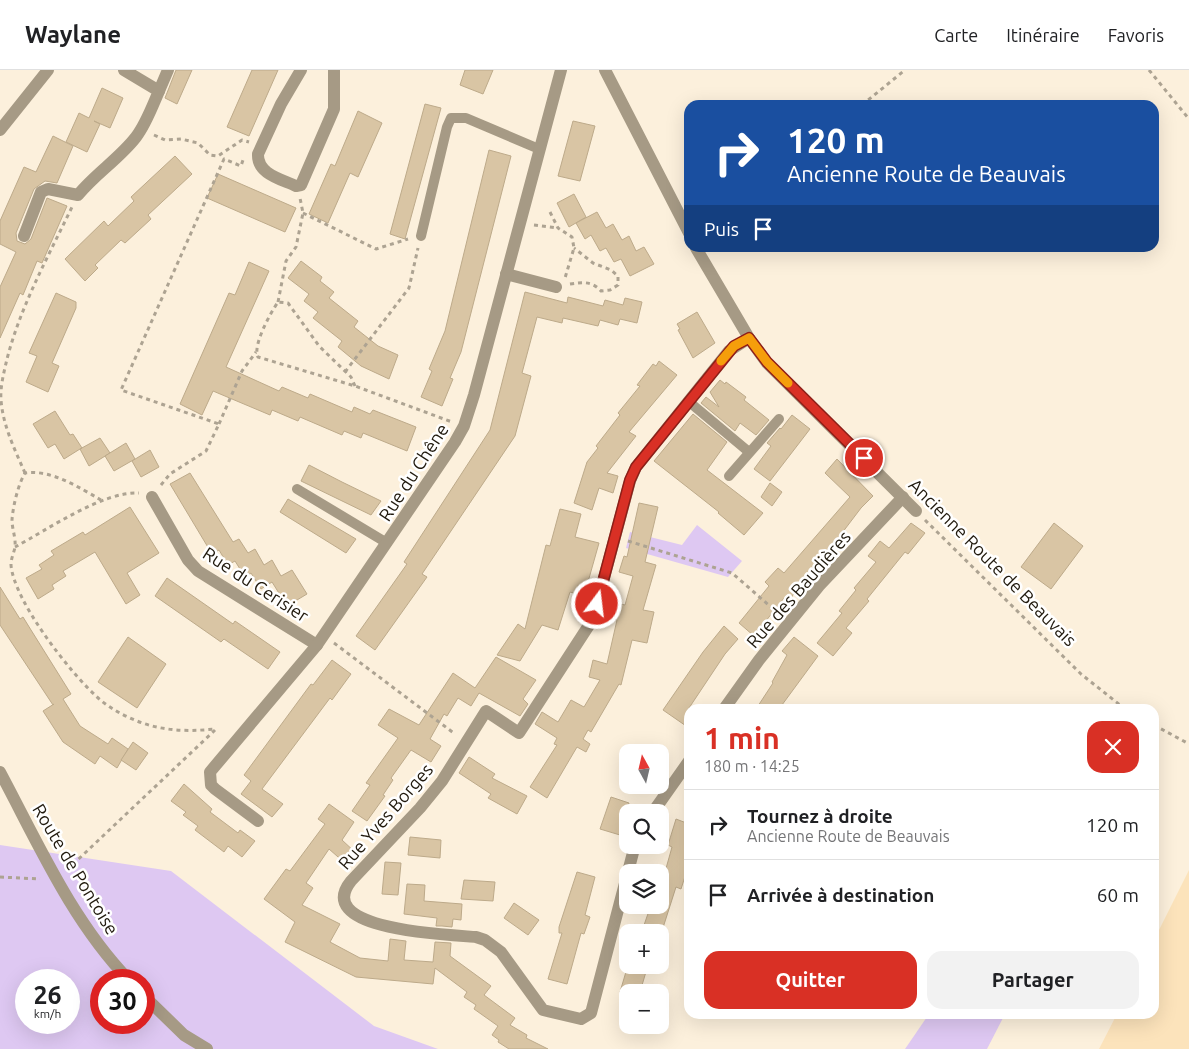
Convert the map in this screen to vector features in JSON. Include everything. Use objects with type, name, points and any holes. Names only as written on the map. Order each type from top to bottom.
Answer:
[{"type":"street","points":[[0,130],[48,70]]},
{"type":"street","points":[[124,70],[159,92]]},
{"type":"street","points":[[24,236],[41,192],[48,189],[78,195],[88,183],[135,139],[142,129],[168,70]]},
{"type":"street","points":[[301,70],[281,104],[261,145],[257,160],[261,168],[298,186],[334,110],[334,70]]},
{"type":"street","name":"Rue du Chêne","points":[[258,821],[211,785],[210,772],[320,640],[464,426],[561,70]]},
{"type":"street","points":[[605,70],[684,223]]},
{"type":"street","name":"Ancienne Route de Beauvais","points":[[698,252],[749,338],[767,362],[916,511]]},
{"type":"street","points":[[506,274],[556,287]]},
{"type":"street","name":"Rue Yves Borges","points":[[633,854],[589,1016],[576,1019],[543,1010],[501,952],[490,943],[476,937],[384,927],[360,917],[346,904],[344,899],[347,887],[420,808],[442,781],[486,711],[519,732],[593,619],[630,480],[636,467],[728,351],[749,338]]},
{"type":"street","name":"Rue du Cerisier","points":[[152,497],[188,560],[198,571],[320,640]]},
{"type":"street","name":"Rue des Baudières","points":[[727,704],[758,660],[819,586],[903,497]]},
{"type":"street","points":[[659,804],[684,768]]},
{"type":"street","name":"Route de Pontoise","points":[[0,772],[58,880],[98,944],[120,969]]},
{"type":"street","points":[[155,1007],[184,1035],[207,1049]]},
{"type":"lane","points":[[422,236],[447,127],[451,118],[466,118],[538,149]]},
{"type":"lane","points":[[688,401],[749,452]]},
{"type":"lane","points":[[729,476],[779,419]]},
{"type":"lane","points":[[297,489],[387,543]]},
{"type":"path","points":[[868,100],[905,70]]},
{"type":"path","points":[[1148,70],[1189,119]]},
{"type":"path","points":[[142,129],[165,140],[180,139],[198,143],[210,155],[218,156],[241,166],[243,159]]},
{"type":"path","points":[[218,156],[242,140],[261,145]]},
{"type":"path","points":[[219,424],[121,390],[224,159]]},
{"type":"path","points":[[15,548],[101,500],[126,492],[140,493],[152,497],[170,474],[206,451],[242,371],[256,352],[278,302],[286,261],[296,247],[303,213],[298,186]]},
{"type":"path","points":[[0,877],[58,880],[215,729],[189,732],[149,726],[115,710],[94,695],[44,634],[28,608],[13,575],[11,565],[15,548],[12,520],[21,481],[25,473],[4,419],[1,400],[4,371],[23,309],[78,195]]},
{"type":"path","points":[[550,212],[558,228]]},
{"type":"path","points":[[303,213],[376,248],[422,236],[408,288],[346,372]]},
{"type":"path","points":[[520,223],[558,228],[572,236],[574,248],[563,286],[585,282],[595,284],[602,291],[610,290],[618,285],[618,276],[612,270],[593,263],[574,248]]},
{"type":"path","points":[[278,302],[288,304],[319,346],[346,372],[353,380],[355,386]]},
{"type":"path","points":[[256,352],[258,357],[355,386],[464,426]]},
{"type":"path","points":[[25,473],[34,472],[73,484],[101,500]]},
{"type":"path","name":"Ancienne Route de Beauvais","points":[[916,511],[1081,674],[1119,704]]},
{"type":"path","points":[[615,538],[732,573],[790,622]]},
{"type":"path","points":[[320,640],[466,741]]},
{"type":"path","points":[[1159,728],[1189,744]]},
{"type":"shaded area","points":[[697,525],[742,561],[728,577],[626,548],[630,532],[682,545]]},
{"type":"shaded area","points":[[0,845],[171,871],[374,1026],[438,1049],[0,1049]]},
{"type":"shaded area","points":[[1189,870],[1189,1049],[1099,1049],[1114,1019],[1159,1019],[1159,930]]},
{"type":"shaded area","points":[[926,1019],[1002,1019],[987,1049],[905,1049]]},
{"type":"building","points":[[176,70],[192,70],[177,104],[165,98]]},
{"type":"building","points":[[252,70],[278,70],[249,136],[227,127]]},
{"type":"building","points":[[465,70],[493,70],[483,94],[460,85]]},
{"type":"building","points":[[102,88],[123,98],[110,128],[94,121],[100,124],[87,152],[66,142],[79,113],[89,118]]},
{"type":"building","points":[[425,104],[441,108],[405,239],[390,234]]},
{"type":"building","points":[[358,111],[382,123],[358,177],[350,173],[328,223],[309,214],[331,164],[335,166]]},
{"type":"building","points":[[573,121],[595,126],[580,181],[558,176]]},
{"type":"building","points":[[53,136],[73,146],[57,183],[45,181],[34,189],[16,233],[17,241],[25,244],[31,239],[47,198],[67,206],[42,263],[37,261],[23,295],[20,293],[0,338],[0,287],[16,252],[0,244],[0,221],[24,167],[36,172]]},
{"type":"building","points":[[489,150],[511,156],[461,352],[450,378],[453,379],[442,406],[421,397],[432,371],[429,369],[445,331]]},
{"type":"building","points":[[175,156],[192,174],[148,215],[151,219],[125,243],[121,240],[95,265],[98,268],[85,281],[65,259],[104,221],[108,226],[134,201],[131,197]]},
{"type":"building","points":[[218,174],[296,208],[285,232],[207,198]]},
{"type":"building","points":[[574,194],[586,217],[569,227],[557,203]]},
{"type":"building","points":[[597,212],[606,228],[613,224],[622,240],[629,236],[636,251],[644,247],[654,264],[630,276],[621,259],[614,262],[606,248],[600,251],[591,235],[585,239],[576,223]]},
{"type":"building","points":[[301,261],[322,277],[320,281],[334,292],[329,298],[358,321],[354,327],[378,346],[398,355],[389,379],[361,366],[338,347],[342,341],[313,318],[318,312],[304,301],[309,294],[288,278]]},
{"type":"building","points":[[249,262],[269,271],[226,367],[279,391],[282,387],[308,398],[310,394],[352,412],[354,407],[370,414],[373,410],[416,427],[407,451],[363,433],[361,438],[344,431],[342,435],[300,417],[298,421],[272,410],[270,415],[213,391],[202,415],[180,404],[229,293],[235,295]]},
{"type":"building","points":[[525,292],[567,303],[568,297],[603,306],[605,300],[623,305],[625,298],[642,302],[637,323],[620,319],[618,325],[600,320],[598,326],[563,318],[562,323],[537,317],[522,373],[531,376],[515,436],[422,574],[427,577],[375,650],[356,636],[407,564],[404,562],[490,430]]},
{"type":"building","points":[[56,293],[76,302],[76,308],[52,363],[59,366],[48,392],[26,382],[37,356],[29,353]]},
{"type":"building","points":[[697,312],[715,343],[693,358],[678,330],[680,329],[677,324]]},
{"type":"building","points":[[659,361],[677,375],[629,432],[636,436],[607,473],[618,476],[613,493],[599,488],[592,510],[574,503],[587,462],[598,448],[596,446],[620,415],[618,413],[640,386],[637,385],[653,364],[656,366]]},
{"type":"building","points":[[720,380],[725,384],[726,382],[746,397],[744,400],[769,420],[756,435],[740,423],[735,431],[701,403],[706,397],[719,407],[710,392]]},
{"type":"building","points":[[55,411],[70,435],[73,434],[82,448],[100,438],[110,453],[89,466],[80,449],[64,459],[55,444],[48,448],[33,424]]},
{"type":"building","points":[[693,414],[727,442],[707,470],[763,513],[744,535],[719,512],[654,461]]},
{"type":"building","points":[[792,415],[810,429],[770,481],[754,469],[771,446],[767,443]]},
{"type":"building","points":[[126,443],[135,459],[114,471],[105,456]]},
{"type":"building","points":[[150,450],[159,467],[141,477],[132,461]]},
{"type":"building","points":[[837,459],[873,496],[861,508],[820,562],[818,560],[788,602],[784,598],[754,636],[739,623],[769,586],[765,582],[778,568],[784,573],[850,497],[825,473]]},
{"type":"building","points":[[309,465],[381,501],[371,515],[301,481]]},
{"type":"building","points":[[190,473],[233,542],[239,539],[248,553],[255,549],[264,565],[272,560],[281,576],[292,570],[307,594],[287,606],[272,582],[261,589],[251,573],[245,577],[235,561],[228,565],[219,550],[212,554],[170,484]]},
{"type":"building","points":[[770,483],[782,492],[772,506],[761,497]]},
{"type":"building","points":[[288,499],[356,539],[346,553],[280,512]]},
{"type":"building","points":[[639,503],[658,507],[645,562],[656,565],[643,610],[654,612],[647,643],[632,640],[621,685],[619,684],[591,732],[588,730],[583,739],[590,744],[586,752],[577,747],[547,798],[530,787],[557,745],[554,744],[557,738],[535,724],[542,712],[558,722],[571,700],[584,707],[600,680],[589,677],[593,660],[607,664],[617,620],[607,617],[611,602],[625,605],[633,576],[619,572],[624,556],[627,557]]},
{"type":"building","points":[[130,507],[159,553],[127,573],[140,595],[126,604],[95,552],[63,571],[66,576],[52,585],[54,589],[38,599],[26,578],[42,569],[39,565],[54,555],[51,551],[83,532],[85,535]]},
{"type":"building","points":[[560,509],[581,514],[575,537],[599,543],[584,596],[570,592],[558,630],[542,625],[520,661],[497,655],[518,624],[525,629],[546,545],[550,546]]},
{"type":"building","points":[[911,523],[925,533],[908,554],[905,552],[867,599],[869,601],[846,628],[852,633],[833,656],[817,643],[842,613],[839,611],[856,590],[854,588],[876,562],[868,556],[880,541],[889,548]]},
{"type":"building","points":[[1054,523],[1083,546],[1051,589],[1021,567]]},
{"type":"building","points":[[167,578],[233,624],[235,621],[280,652],[268,669],[224,639],[221,642],[155,596]]},
{"type":"building","points":[[0,587],[20,619],[23,617],[71,694],[63,699],[80,726],[108,744],[112,738],[128,749],[117,768],[100,756],[95,764],[63,742],[43,711],[53,705],[0,625]]},
{"type":"building","points":[[724,626],[738,639],[725,654],[692,704],[684,704],[684,725],[663,710],[703,652]]},
{"type":"building","points":[[128,637],[166,664],[137,708],[98,682]]},
{"type":"building","points":[[794,637],[818,656],[783,704],[759,704],[773,683],[787,655],[782,651]]},
{"type":"building","points":[[496,657],[536,680],[523,699],[528,704],[520,716],[479,693],[471,706],[458,698],[447,716],[444,714],[430,739],[441,746],[431,762],[411,750],[391,778],[393,780],[383,795],[385,796],[367,821],[352,811],[370,785],[366,783],[398,738],[378,725],[389,709],[419,725],[453,673],[475,688]]},
{"type":"building","points":[[332,660],[351,674],[332,700],[330,698],[262,789],[283,804],[272,817],[241,794],[251,781],[244,775],[311,684],[313,685]]},
{"type":"building","points":[[133,742],[148,753],[136,770],[121,760]]},
{"type":"building","points":[[469,757],[495,774],[492,778],[527,796],[517,814],[488,798],[491,794],[459,773]]},
{"type":"building","points":[[184,784],[212,809],[210,812],[238,833],[240,830],[255,841],[242,857],[228,846],[224,852],[195,830],[198,826],[183,815],[186,812],[171,801]]},
{"type":"building","points":[[611,797],[629,803],[619,804],[619,835],[600,829]]},
{"type":"building","points":[[329,804],[354,822],[342,840],[356,853],[346,864],[329,849],[306,883],[313,888],[302,905],[340,924],[330,942],[360,958],[388,961],[390,939],[406,941],[404,960],[433,962],[435,942],[451,943],[450,956],[491,986],[484,995],[515,1018],[510,1025],[527,1035],[526,1038],[548,1049],[509,1049],[498,1042],[499,1040],[492,1035],[498,1026],[474,1009],[476,1005],[464,997],[467,992],[435,968],[433,984],[356,977],[285,942],[295,922],[264,899],[286,869],[290,871],[325,824],[318,819]]},
{"type":"building","points":[[676,819],[684,822],[684,880],[681,889],[676,887],[669,909],[669,864],[667,864],[672,847],[669,846],[669,842]]},
{"type":"building","points":[[410,837],[441,840],[440,858],[408,855]]},
{"type":"building","points":[[385,862],[401,863],[398,895],[382,894]]},
{"type":"building","points":[[577,872],[595,877],[585,915],[590,917],[584,934],[581,933],[567,984],[548,979],[562,933],[559,933],[559,927]]},
{"type":"building","points":[[464,880],[495,882],[493,901],[461,899]]},
{"type":"building","points":[[407,884],[425,885],[424,901],[462,904],[461,920],[453,919],[452,927],[436,926],[437,918],[404,914]]},
{"type":"building","points":[[514,903],[539,920],[528,935],[504,918]]},
{"type":"building","points":[[648,914],[667,914],[664,924],[644,924]]},
{"type":"building","points":[[625,974],[645,974],[642,984],[622,984]]},
{"type":"slow traffic","points":[[721,361],[734,346],[749,338],[767,362],[788,383]]},
{"type":"route","points":[[597,604],[630,480],[636,467],[664,430],[734,346],[749,338],[767,362],[864,458]]}]
